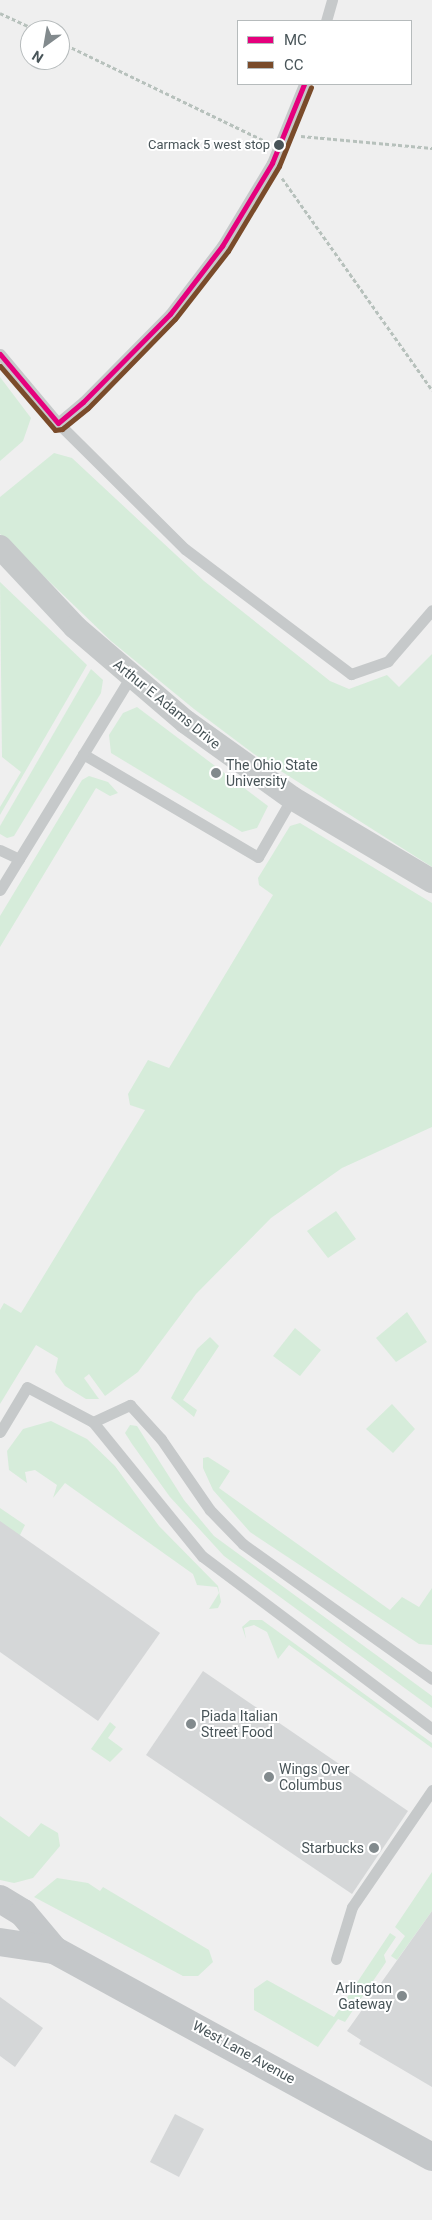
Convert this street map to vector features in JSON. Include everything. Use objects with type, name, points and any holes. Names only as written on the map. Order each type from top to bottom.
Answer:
[{"type":"main road","name":"West Lane Avenue","points":[[0,1898],[23,1913],[54,1950]]},
{"type":"main road","name":"West Lane Avenue","points":[[0,1942],[54,1950],[432,2157]]},
{"type":"street","name":"Arthur E Adams Drive","points":[[0,547],[75,627],[131,676],[292,798],[432,881]]},
{"type":"lane","points":[[326,20],[332,0]]},
{"type":"lane","points":[[58,423],[121,368],[170,314],[222,246],[272,163],[304,85]]},
{"type":"lane","points":[[0,354],[58,423],[185,549],[352,674],[388,661],[432,610]]},
{"type":"lane","points":[[0,890],[131,676]]},
{"type":"lane","points":[[83,754],[258,857],[292,798]]},
{"type":"lane","points":[[0,850],[19,859]]},
{"type":"lane","points":[[0,1432],[27,1388],[93,1422],[202,1556],[432,1729]]},
{"type":"lane","points":[[93,1422],[130,1404],[161,1439],[210,1510],[243,1544],[432,1679]]},
{"type":"lane","points":[[336,1959],[352,1907],[432,1790]]},
{"type":"path","points":[[0,13],[20,22]]},
{"type":"path","points":[[70,47],[279,148]]},
{"type":"path","points":[[284,134],[432,148]]},
{"type":"path","points":[[272,163],[432,390]]},
{"type":"green space","points":[[0,377],[31,418],[23,441],[0,461]]},
{"type":"green space","points":[[54,453],[72,458],[204,581],[330,681],[349,689],[387,675],[399,687],[432,654],[432,867],[254,754],[194,709],[111,641],[0,534],[0,497]]},
{"type":"green space","points":[[0,582],[87,665],[0,815],[0,807],[21,772],[2,757]]},
{"type":"green space","points":[[91,669],[103,680],[101,693],[14,836],[7,838],[0,834],[0,826]]},
{"type":"green space","points":[[137,707],[268,806],[257,828],[242,832],[111,753],[109,735],[123,713]]},
{"type":"green space","points":[[89,776],[108,782],[118,793],[110,796],[96,788],[0,947],[0,916],[82,780]]},
{"type":"green space","points":[[300,823],[432,903],[432,1127],[342,1168],[271,1218],[196,1294],[138,1372],[105,1396],[89,1374],[84,1378],[99,1399],[86,1399],[65,1386],[55,1372],[58,1358],[36,1345],[0,1404],[0,1310],[4,1303],[21,1313],[145,1110],[130,1105],[128,1094],[148,1060],[169,1068],[273,895],[259,885],[258,878],[290,826]]},
{"type":"green space","points":[[336,1211],[356,1239],[328,1258],[307,1231]]},
{"type":"green space","points":[[407,1312],[427,1342],[396,1362],[376,1338]]},
{"type":"green space","points":[[295,1328],[321,1350],[300,1376],[273,1356]]},
{"type":"green space","points":[[210,1337],[219,1346],[183,1400],[197,1410],[194,1417],[171,1398],[197,1349]]},
{"type":"green space","points":[[392,1404],[415,1429],[393,1453],[366,1429]]},
{"type":"green space","points":[[51,1421],[87,1439],[115,1466],[159,1526],[218,1586],[221,1602],[218,1608],[209,1609],[219,1593],[217,1587],[197,1585],[193,1574],[65,1483],[53,1498],[57,1485],[35,1470],[25,1472],[27,1483],[9,1470],[7,1451],[23,1429]]},
{"type":"green space","points":[[130,1425],[137,1426],[184,1500],[214,1536],[432,1696],[432,1708],[224,1556],[170,1497],[125,1433]]},
{"type":"green space","points":[[208,1457],[230,1471],[219,1488],[390,1610],[402,1597],[419,1607],[432,1588],[432,1645],[419,1644],[250,1532],[213,1490],[203,1468],[203,1458]]},
{"type":"green space","points":[[0,1508],[25,1525],[20,1535],[0,1533]]},
{"type":"green space","points":[[250,1620],[262,1620],[432,1743],[432,1748],[289,1645],[278,1659],[267,1632],[254,1625],[244,1628],[246,1639],[242,1627]]},
{"type":"green space","points":[[110,1722],[116,1727],[108,1738],[123,1749],[110,1762],[91,1749]]},
{"type":"green space","points":[[0,1816],[29,1837],[41,1823],[58,1833],[60,1846],[33,1878],[14,1883],[0,1880]]},
{"type":"green space","points":[[432,1872],[432,1911],[397,1960],[391,1956],[405,1936],[395,1927]]},
{"type":"green space","points":[[57,1878],[88,1883],[100,1891],[103,1887],[209,1950],[213,1962],[198,1976],[183,1976],[34,1897]]},
{"type":"green space","points":[[390,1933],[396,1937],[384,1955],[386,1962],[345,2022],[338,2019],[318,2047],[254,2010],[254,1989],[267,1980],[334,2017]]},
{"type":"building","points":[[0,1521],[160,1633],[98,1721],[0,1652]]},
{"type":"building","points":[[203,1671],[408,1811],[352,1894],[146,1755]]},
{"type":"building","name":"Arlington Gateway","points":[[432,1911],[432,2087],[359,2044],[361,2040],[347,2031]]},
{"type":"building","points":[[0,1997],[43,2028],[15,2067],[0,2056]]},
{"type":"building","points":[[175,2114],[204,2129],[179,2177],[150,2162]]},
{"type":"transit line","name":"MC","points":[[0,354],[58,423],[83,402],[170,314],[222,246],[272,163],[304,85]]},
{"type":"transit line","name":"CC","points":[[0,366],[55,430],[62,429],[88,408],[175,319],[228,251],[279,166],[311,87]]},
{"type":"place","name":"Carmack 5 west stop","points":[[279,145]]},
{"type":"place","name":"The Ohio State University","points":[[216,773]]},
{"type":"place","name":"Piada Italian Street Food","points":[[191,1724]]},
{"type":"place","name":"Wings Over Columbus","points":[[269,1777]]},
{"type":"place","name":"Starbucks","points":[[374,1848]]},
{"type":"place","name":"Arlington Gateway","points":[[402,1996]]}]
